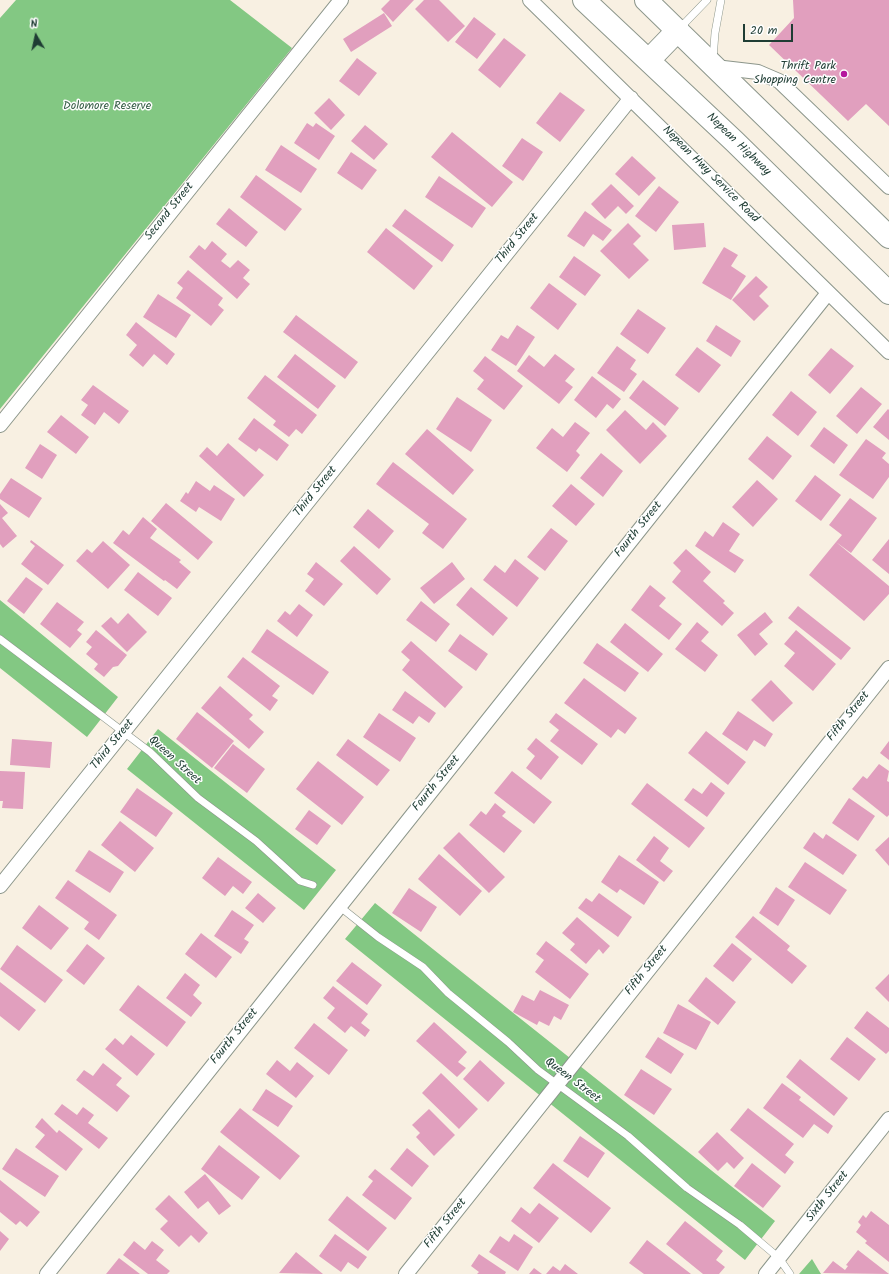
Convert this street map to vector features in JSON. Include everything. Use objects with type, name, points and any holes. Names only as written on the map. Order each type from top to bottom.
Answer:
[{"type":"highway","name":"Nepean Highway","points":[[584,0],[734,141],[889,293]]},
{"type":"highway","points":[[646,0],[889,237]]},
{"type":"highway","points":[[648,60],[678,30]]},
{"type":"street","name":"Second Street","points":[[0,424],[341,0]]},
{"type":"street","name":"Nepean Hwy Service Road","points":[[530,0],[889,352]]},
{"type":"street","points":[[714,66],[758,72],[779,81],[889,187]]},
{"type":"street","name":"Third Street","points":[[0,886],[631,98]]},
{"type":"street","name":"Fourth Street","points":[[46,1274],[828,293]]},
{"type":"street","name":"Fifth Street","points":[[406,1274],[889,668]]},
{"type":"street","name":"Sixth Street","points":[[766,1274],[889,1120]]},
{"type":"lane","points":[[678,30],[706,0]]},
{"type":"lane","points":[[714,66],[715,33],[721,0]]},
{"type":"lane","name":"Queen Street","points":[[0,639],[150,752],[198,798],[256,841],[300,881],[314,885]]},
{"type":"lane","name":"Queen Street","points":[[339,906],[378,937],[423,967],[451,995],[557,1084],[628,1136],[687,1188],[740,1224],[779,1258],[790,1274]]},
{"type":"green space","name":"Dolomore Reserve","points":[[16,0],[230,0],[292,48],[0,409],[0,18]]},
{"type":"green space","points":[[0,600],[118,697],[87,737],[0,668]]},
{"type":"green space","points":[[158,729],[336,870],[304,910],[127,769]]},
{"type":"green space","points":[[375,903],[775,1221],[745,1260],[345,939]]},
{"type":"green space","points":[[812,1259],[821,1274],[799,1274]]},
{"type":"building","points":[[390,0],[414,0],[393,22],[381,9]]},
{"type":"building","points":[[424,0],[439,0],[465,26],[448,42],[415,9]]},
{"type":"building","name":"Thrift Park Shopping Centre","points":[[793,0],[889,0],[889,126],[866,104],[848,121],[769,45],[794,18]]},
{"type":"building","points":[[384,13],[392,26],[351,52],[343,39]]},
{"type":"building","points":[[474,17],[496,34],[477,59],[455,42]]},
{"type":"building","points":[[504,38],[526,55],[500,88],[478,70]]},
{"type":"building","points":[[357,58],[377,73],[359,96],[339,81]]},
{"type":"building","points":[[560,92],[585,110],[560,142],[536,123]]},
{"type":"building","points":[[329,98],[345,115],[331,130],[314,113]]},
{"type":"building","points":[[307,123],[313,127],[316,123],[335,136],[319,160],[294,143]]},
{"type":"building","points":[[365,125],[388,144],[374,160],[351,141]]},
{"type":"building","points":[[452,132],[513,182],[492,207],[431,157]]},
{"type":"building","points":[[522,138],[543,152],[523,181],[502,166]]},
{"type":"building","points":[[281,145],[317,169],[301,193],[265,170]]},
{"type":"building","points":[[351,152],[377,170],[362,190],[337,173]]},
{"type":"building","points":[[632,156],[656,178],[639,196],[615,174]]},
{"type":"building","points":[[256,175],[302,209],[285,231],[240,197]]},
{"type":"building","points":[[439,176],[486,208],[472,228],[425,197]]},
{"type":"building","points":[[611,184],[634,206],[626,214],[618,206],[605,219],[591,204]]},
{"type":"building","points":[[659,186],[679,202],[656,232],[635,216]]},
{"type":"building","points":[[229,208],[258,232],[246,247],[216,224]]},
{"type":"building","points":[[405,209],[454,245],[442,262],[392,226]]},
{"type":"building","points":[[585,211],[612,230],[603,241],[593,234],[584,247],[567,236]]},
{"type":"building","points":[[628,223],[641,236],[633,244],[649,260],[629,279],[600,251]]},
{"type":"building","points":[[704,223],[706,247],[674,250],[672,225]]},
{"type":"building","points":[[386,228],[433,266],[414,290],[367,252]]},
{"type":"building","points":[[212,241],[227,254],[221,261],[230,268],[238,260],[250,270],[243,278],[250,284],[237,299],[189,257],[199,245],[205,250]]},
{"type":"building","points":[[724,247],[738,255],[731,266],[746,276],[731,300],[702,283]]},
{"type":"building","points":[[574,256],[601,275],[585,296],[559,277]]},
{"type":"building","points":[[188,270],[223,298],[218,305],[224,310],[211,326],[176,298],[183,288],[177,283]]},
{"type":"building","points":[[756,276],[768,287],[759,296],[769,306],[754,321],[732,300]]},
{"type":"building","points":[[549,283],[577,304],[558,330],[530,308]]},
{"type":"building","points":[[158,294],[191,315],[176,338],[143,317]]},
{"type":"building","points":[[638,309],[666,328],[648,354],[620,334]]},
{"type":"building","points":[[296,315],[358,362],[345,379],[283,332]]},
{"type":"building","points":[[136,322],[175,354],[167,365],[154,354],[143,367],[129,355],[137,345],[126,335]]},
{"type":"building","points":[[517,325],[535,337],[516,366],[491,350],[501,335],[508,339]]},
{"type":"building","points":[[716,325],[741,341],[731,357],[706,341]]},
{"type":"building","points":[[617,346],[636,360],[630,369],[637,374],[624,392],[597,373]]},
{"type":"building","points":[[697,347],[721,365],[699,393],[675,375]]},
{"type":"building","points":[[831,348],[854,366],[830,394],[808,375]]},
{"type":"building","points":[[295,354],[336,386],[318,409],[277,377]]},
{"type":"building","points":[[555,354],[575,369],[565,381],[573,387],[559,404],[517,371],[529,355],[544,367]]},
{"type":"building","points":[[485,356],[523,386],[504,410],[477,389],[484,380],[473,371]]},
{"type":"building","points":[[265,375],[317,415],[302,434],[296,429],[289,437],[273,425],[276,421],[247,398]]},
{"type":"building","points":[[592,376],[621,399],[613,409],[607,404],[596,418],[574,400]]},
{"type":"building","points":[[643,380],[679,408],[665,426],[629,398]]},
{"type":"building","points":[[93,385],[129,411],[119,424],[104,412],[95,425],[81,415],[88,405],[81,400]]},
{"type":"building","points":[[861,387],[882,404],[857,434],[836,416]]},
{"type":"building","points":[[791,391],[817,412],[798,436],[772,415]]},
{"type":"building","points":[[457,397],[492,420],[471,452],[436,429]]},
{"type":"building","points":[[888,409],[889,410],[889,440],[873,427]]},
{"type":"building","points":[[625,410],[646,430],[653,422],[667,436],[640,464],[606,430]]},
{"type":"building","points":[[61,415],[89,437],[76,454],[47,432]]},
{"type":"building","points":[[254,418],[289,445],[277,461],[259,448],[256,452],[238,439]]},
{"type":"building","points":[[575,422],[590,433],[576,451],[580,455],[567,472],[536,448],[552,428],[563,437]]},
{"type":"building","points":[[824,427],[848,445],[834,464],[810,446]]},
{"type":"building","points":[[427,429],[474,470],[453,495],[405,454]]},
{"type":"building","points":[[767,436],[792,456],[773,480],[748,459]]},
{"type":"building","points":[[866,439],[886,453],[882,458],[889,464],[889,477],[873,499],[839,475]]},
{"type":"building","points":[[228,443],[264,475],[244,497],[199,456],[207,447],[217,456]]},
{"type":"building","points":[[40,444],[57,455],[42,479],[25,468]]},
{"type":"building","points":[[601,453],[623,471],[603,497],[580,478]]},
{"type":"building","points":[[393,462],[467,519],[443,549],[422,533],[429,524],[376,484]]},
{"type":"building","points":[[815,475],[841,495],[821,521],[795,501]]},
{"type":"building","points":[[11,478],[42,498],[29,518],[0,499],[0,494]]},
{"type":"building","points":[[757,480],[778,499],[753,527],[732,507]]},
{"type":"building","points":[[196,481],[210,491],[214,485],[235,499],[221,521],[199,507],[196,512],[180,501],[186,492],[188,494]]},
{"type":"building","points":[[571,484],[595,504],[576,526],[552,506]]},
{"type":"building","points":[[850,498],[877,518],[851,553],[836,542],[842,535],[829,525]]},
{"type":"building","points":[[166,503],[213,542],[198,560],[151,521]]},
{"type":"building","points":[[0,504],[8,513],[2,518],[17,536],[3,548],[0,544]]},
{"type":"building","points":[[368,509],[394,531],[379,549],[353,527]]},
{"type":"building","points":[[143,517],[157,529],[150,538],[181,560],[179,562],[191,572],[177,589],[113,543],[123,530],[129,535]]},
{"type":"building","points":[[723,522],[740,534],[729,551],[744,560],[735,573],[695,546],[705,531],[713,537]]},
{"type":"building","points":[[551,528],[568,541],[545,571],[527,557]]},
{"type":"building","points":[[889,539],[889,574],[872,560]]},
{"type":"building","points":[[31,540],[64,565],[48,585],[21,564],[35,546],[30,542]]},
{"type":"building","points":[[103,541],[130,565],[108,589],[76,561],[87,549],[92,553]]},
{"type":"building","points":[[836,542],[889,586],[889,594],[864,621],[809,575]]},
{"type":"building","points":[[354,546],[391,579],[377,595],[340,561]]},
{"type":"building","points":[[686,549],[711,572],[703,581],[725,601],[723,603],[734,613],[722,626],[672,582],[681,571],[673,563]]},
{"type":"building","points":[[515,559],[539,578],[517,607],[483,580],[495,565],[505,573]]},
{"type":"building","points":[[316,562],[343,584],[324,606],[305,591],[314,579],[307,574]]},
{"type":"building","points":[[452,562],[465,579],[434,604],[420,588]]},
{"type":"building","points":[[138,572],[172,598],[158,616],[124,590]]},
{"type":"building","points":[[26,577],[43,589],[24,614],[7,601]]},
{"type":"building","points":[[650,585],[666,598],[659,606],[682,624],[669,640],[631,610]]},
{"type":"building","points":[[471,587],[508,618],[493,636],[456,605]]},
{"type":"building","points":[[421,601],[450,624],[436,642],[406,620]]},
{"type":"building","points":[[57,602],[84,622],[77,630],[82,634],[70,648],[40,624]]},
{"type":"building","points":[[299,604],[313,615],[297,637],[277,621],[285,611],[290,615]]},
{"type":"building","points":[[798,606],[851,648],[841,660],[788,618]]},
{"type":"building","points":[[765,612],[773,622],[759,634],[768,644],[755,656],[737,635]]},
{"type":"building","points":[[128,613],[147,632],[127,652],[101,626],[111,617],[118,624]]},
{"type":"building","points":[[697,622],[709,632],[701,641],[718,655],[705,672],[675,649]]},
{"type":"building","points":[[625,623],[663,654],[648,672],[610,642]]},
{"type":"building","points":[[267,629],[329,672],[313,695],[251,652]]},
{"type":"building","points":[[96,630],[127,655],[118,666],[113,667],[104,677],[94,669],[98,664],[86,654],[92,647],[86,642]]},
{"type":"building","points":[[796,630],[836,664],[813,691],[784,666],[795,653],[784,644]]},
{"type":"building","points":[[460,634],[488,654],[476,671],[448,651]]},
{"type":"building","points":[[411,641],[463,687],[445,708],[402,670],[410,660],[401,652]]},
{"type":"building","points":[[597,643],[639,673],[625,692],[583,663]]},
{"type":"building","points":[[243,657],[280,686],[272,696],[278,700],[270,711],[227,677]]},
{"type":"building","points":[[584,678],[637,718],[625,734],[618,729],[611,738],[564,703]]},
{"type":"building","points":[[771,680],[793,703],[773,722],[751,700]]},
{"type":"building","points":[[220,686],[253,715],[249,719],[264,732],[249,749],[201,708]]},
{"type":"building","points":[[405,691],[436,713],[429,723],[419,716],[413,724],[392,710]]},
{"type":"building","points":[[738,711],[773,734],[765,747],[754,740],[747,751],[722,734]]},
{"type":"building","points":[[197,712],[234,741],[212,768],[176,739]]},
{"type":"building","points":[[379,713],[416,738],[400,762],[363,737]]},
{"type":"building","points":[[556,713],[598,744],[582,765],[550,741],[559,730],[549,722]]},
{"type":"building","points":[[706,731],[746,762],[728,785],[688,753]]},
{"type":"building","points":[[536,738],[559,757],[541,780],[526,768],[535,756],[527,749]]},
{"type":"building","points":[[12,739],[52,742],[50,768],[10,765]]},
{"type":"building","points":[[348,739],[390,770],[377,786],[336,755]]},
{"type":"building","points":[[889,741],[889,760],[880,753]]},
{"type":"building","points":[[233,744],[265,769],[247,793],[214,768]]},
{"type":"building","points":[[318,761],[364,797],[342,825],[296,789]]},
{"type":"building","points":[[879,764],[889,771],[887,781],[889,782],[889,815],[887,817],[852,789],[863,776],[867,779]]},
{"type":"building","points":[[0,771],[25,772],[23,809],[2,808],[3,801],[0,801]]},
{"type":"building","points":[[512,771],[552,802],[534,824],[494,793]]},
{"type":"building","points":[[711,782],[725,793],[707,817],[684,800],[693,788],[702,794]]},
{"type":"building","points":[[647,783],[705,828],[689,848],[631,804]]},
{"type":"building","points":[[137,788],[173,813],[156,837],[120,812]]},
{"type":"building","points":[[849,798],[875,816],[858,841],[832,823]]},
{"type":"building","points":[[495,803],[506,812],[502,816],[522,831],[504,853],[469,825],[481,811],[486,815]]},
{"type":"building","points":[[309,810],[331,826],[317,845],[295,829]]},
{"type":"building","points":[[120,821],[154,848],[135,872],[101,845]]},
{"type":"building","points":[[459,832],[505,877],[489,893],[443,848]]},
{"type":"building","points":[[814,832],[823,839],[826,834],[857,855],[843,875],[803,848]]},
{"type":"building","points":[[654,836],[669,848],[660,861],[673,871],[664,882],[636,860]]},
{"type":"building","points":[[889,837],[889,866],[875,850]]},
{"type":"building","points":[[89,850],[124,872],[110,893],[75,871]]},
{"type":"building","points":[[439,854],[482,891],[460,916],[418,879]]},
{"type":"building","points":[[619,855],[659,882],[644,905],[620,889],[617,893],[601,882]]},
{"type":"building","points":[[218,857],[252,882],[243,894],[233,886],[225,896],[202,878]]},
{"type":"building","points":[[805,862],[847,890],[830,915],[788,887]]},
{"type":"building","points":[[68,880],[117,915],[99,940],[84,929],[89,922],[55,898]]},
{"type":"building","points":[[776,887],[795,900],[778,926],[759,913]]},
{"type":"building","points":[[409,888],[437,907],[421,932],[392,913]]},
{"type":"building","points":[[258,893],[276,908],[263,923],[245,908]]},
{"type":"building","points":[[599,893],[632,917],[618,937],[578,908],[586,898],[592,902]]},
{"type":"building","points":[[39,905],[69,928],[51,950],[22,928]]},
{"type":"building","points":[[232,910],[254,925],[244,939],[249,942],[241,954],[214,936]]},
{"type":"building","points":[[753,916],[790,946],[787,950],[807,966],[792,984],[735,937]]},
{"type":"building","points":[[577,917],[610,946],[603,954],[599,949],[586,964],[570,950],[575,944],[562,933]]},
{"type":"building","points":[[201,933],[232,957],[216,978],[185,954]]},
{"type":"building","points":[[546,941],[589,974],[570,999],[535,972],[544,960],[536,954]]},
{"type":"building","points":[[732,943],[752,959],[733,982],[713,966]]},
{"type":"building","points":[[87,944],[105,958],[84,985],[66,971]]},
{"type":"building","points":[[17,945],[63,980],[45,1003],[0,969]]},
{"type":"building","points":[[352,962],[382,985],[367,1005],[336,981]]},
{"type":"building","points":[[185,973],[200,985],[193,995],[202,1003],[191,1017],[166,998]]},
{"type":"building","points":[[889,974],[889,1002],[875,988]]},
{"type":"building","points":[[706,977],[736,1002],[718,1025],[688,1001]]},
{"type":"building","points":[[0,982],[36,1010],[19,1031],[0,1016]]},
{"type":"building","points":[[138,985],[186,1022],[167,1047],[119,1010]]},
{"type":"building","points":[[333,986],[368,1014],[361,1023],[370,1030],[365,1037],[351,1026],[345,1033],[327,1018],[335,1008],[323,998]]},
{"type":"building","points":[[540,990],[569,1005],[561,1020],[554,1016],[549,1026],[539,1021],[537,1025],[513,1012],[522,995],[534,1001]]},
{"type":"building","points":[[678,1004],[711,1022],[696,1050],[663,1033]]},
{"type":"building","points":[[867,1011],[889,1028],[889,1051],[886,1054],[854,1028]]},
{"type":"building","points":[[434,1022],[467,1052],[458,1062],[466,1068],[457,1077],[416,1041]]},
{"type":"building","points":[[314,1023],[348,1050],[329,1075],[294,1048]]},
{"type":"building","points":[[131,1035],[155,1054],[137,1076],[105,1049],[115,1038],[123,1045]]},
{"type":"building","points":[[658,1037],[684,1054],[671,1074],[645,1057]]},
{"type":"building","points":[[847,1037],[876,1059],[859,1081],[830,1059]]},
{"type":"building","points":[[800,1059],[848,1098],[834,1116],[786,1077]]},
{"type":"building","points":[[277,1060],[290,1071],[297,1062],[314,1076],[296,1098],[266,1074]]},
{"type":"building","points":[[480,1060],[505,1083],[488,1102],[463,1079]]},
{"type":"building","points":[[103,1063],[122,1078],[116,1085],[130,1096],[117,1112],[76,1080],[84,1070],[93,1076]]},
{"type":"building","points":[[641,1069],[672,1089],[654,1115],[624,1095]]},
{"type":"building","points":[[441,1073],[478,1109],[459,1129],[422,1093]]},
{"type":"building","points":[[782,1083],[801,1097],[799,1100],[833,1126],[828,1134],[814,1124],[803,1138],[763,1108]]},
{"type":"building","points":[[266,1089],[293,1106],[278,1127],[252,1110]]},
{"type":"building","points":[[62,1104],[77,1115],[83,1107],[94,1115],[88,1123],[108,1138],[99,1149],[54,1114]]},
{"type":"building","points":[[240,1108],[300,1156],[280,1180],[220,1132]]},
{"type":"building","points":[[748,1108],[794,1144],[785,1155],[794,1162],[785,1174],[730,1130]]},
{"type":"building","points":[[429,1109],[455,1135],[434,1156],[416,1137],[420,1133],[412,1125]]},
{"type":"building","points":[[42,1118],[57,1133],[59,1130],[83,1149],[66,1171],[35,1147],[45,1135],[35,1127]]},
{"type":"building","points":[[717,1132],[744,1158],[734,1169],[727,1162],[718,1171],[698,1152]]},
{"type":"building","points":[[580,1136],[605,1153],[588,1178],[563,1161]]},
{"type":"building","points":[[219,1145],[260,1177],[242,1200],[201,1169]]},
{"type":"building","points":[[16,1148],[59,1176],[45,1197],[2,1169]]},
{"type":"building","points":[[407,1148],[429,1166],[412,1187],[390,1169]]},
{"type":"building","points":[[553,1163],[611,1208],[591,1233],[533,1188]]},
{"type":"building","points":[[752,1163],[781,1186],[763,1208],[734,1186]]},
{"type":"building","points":[[375,1169],[412,1198],[395,1220],[362,1195],[373,1181],[368,1177]]},
{"type":"building","points":[[205,1174],[231,1206],[219,1215],[208,1201],[198,1209],[184,1192]]},
{"type":"building","points":[[0,1180],[40,1212],[27,1227],[20,1221],[16,1225],[0,1212]]},
{"type":"building","points":[[169,1195],[208,1233],[199,1243],[191,1235],[179,1247],[160,1229],[168,1221],[155,1209]]},
{"type":"building","points":[[347,1196],[387,1228],[368,1251],[328,1220]]},
{"type":"building","points":[[539,1203],[559,1218],[539,1243],[511,1221],[521,1207],[530,1214]]},
{"type":"building","points":[[871,1211],[889,1225],[889,1262],[865,1243],[867,1241],[856,1232],[861,1225],[858,1222],[863,1215],[866,1218]]},
{"type":"building","points":[[685,1221],[723,1251],[716,1260],[725,1267],[719,1274],[703,1274],[666,1244]]},
{"type":"building","points":[[0,1231],[9,1239],[0,1251]]},
{"type":"building","points":[[335,1234],[367,1257],[358,1269],[348,1262],[341,1272],[319,1256]]},
{"type":"building","points":[[514,1234],[533,1247],[518,1271],[489,1252],[500,1236],[509,1242]]},
{"type":"building","points":[[647,1240],[691,1274],[644,1274],[629,1263]]},
{"type":"building","points":[[134,1241],[145,1250],[152,1241],[164,1250],[156,1260],[170,1271],[167,1274],[148,1274],[123,1255]]},
{"type":"building","points":[[858,1250],[889,1274],[823,1273],[833,1261],[845,1270],[848,1266],[846,1265]]},
{"type":"building","points":[[296,1252],[323,1274],[279,1273]]},
{"type":"building","points":[[479,1254],[506,1272],[505,1274],[477,1274],[479,1272],[471,1266]]},
{"type":"building","points":[[119,1258],[140,1274],[106,1274]]},
{"type":"building","points":[[565,1264],[578,1274],[546,1274],[553,1266],[560,1271]]},
{"type":"building","points":[[534,1268],[542,1274],[529,1274]]},
{"type":"place","name":"Thrift Park Shopping Centre","points":[[844,74]]}]
